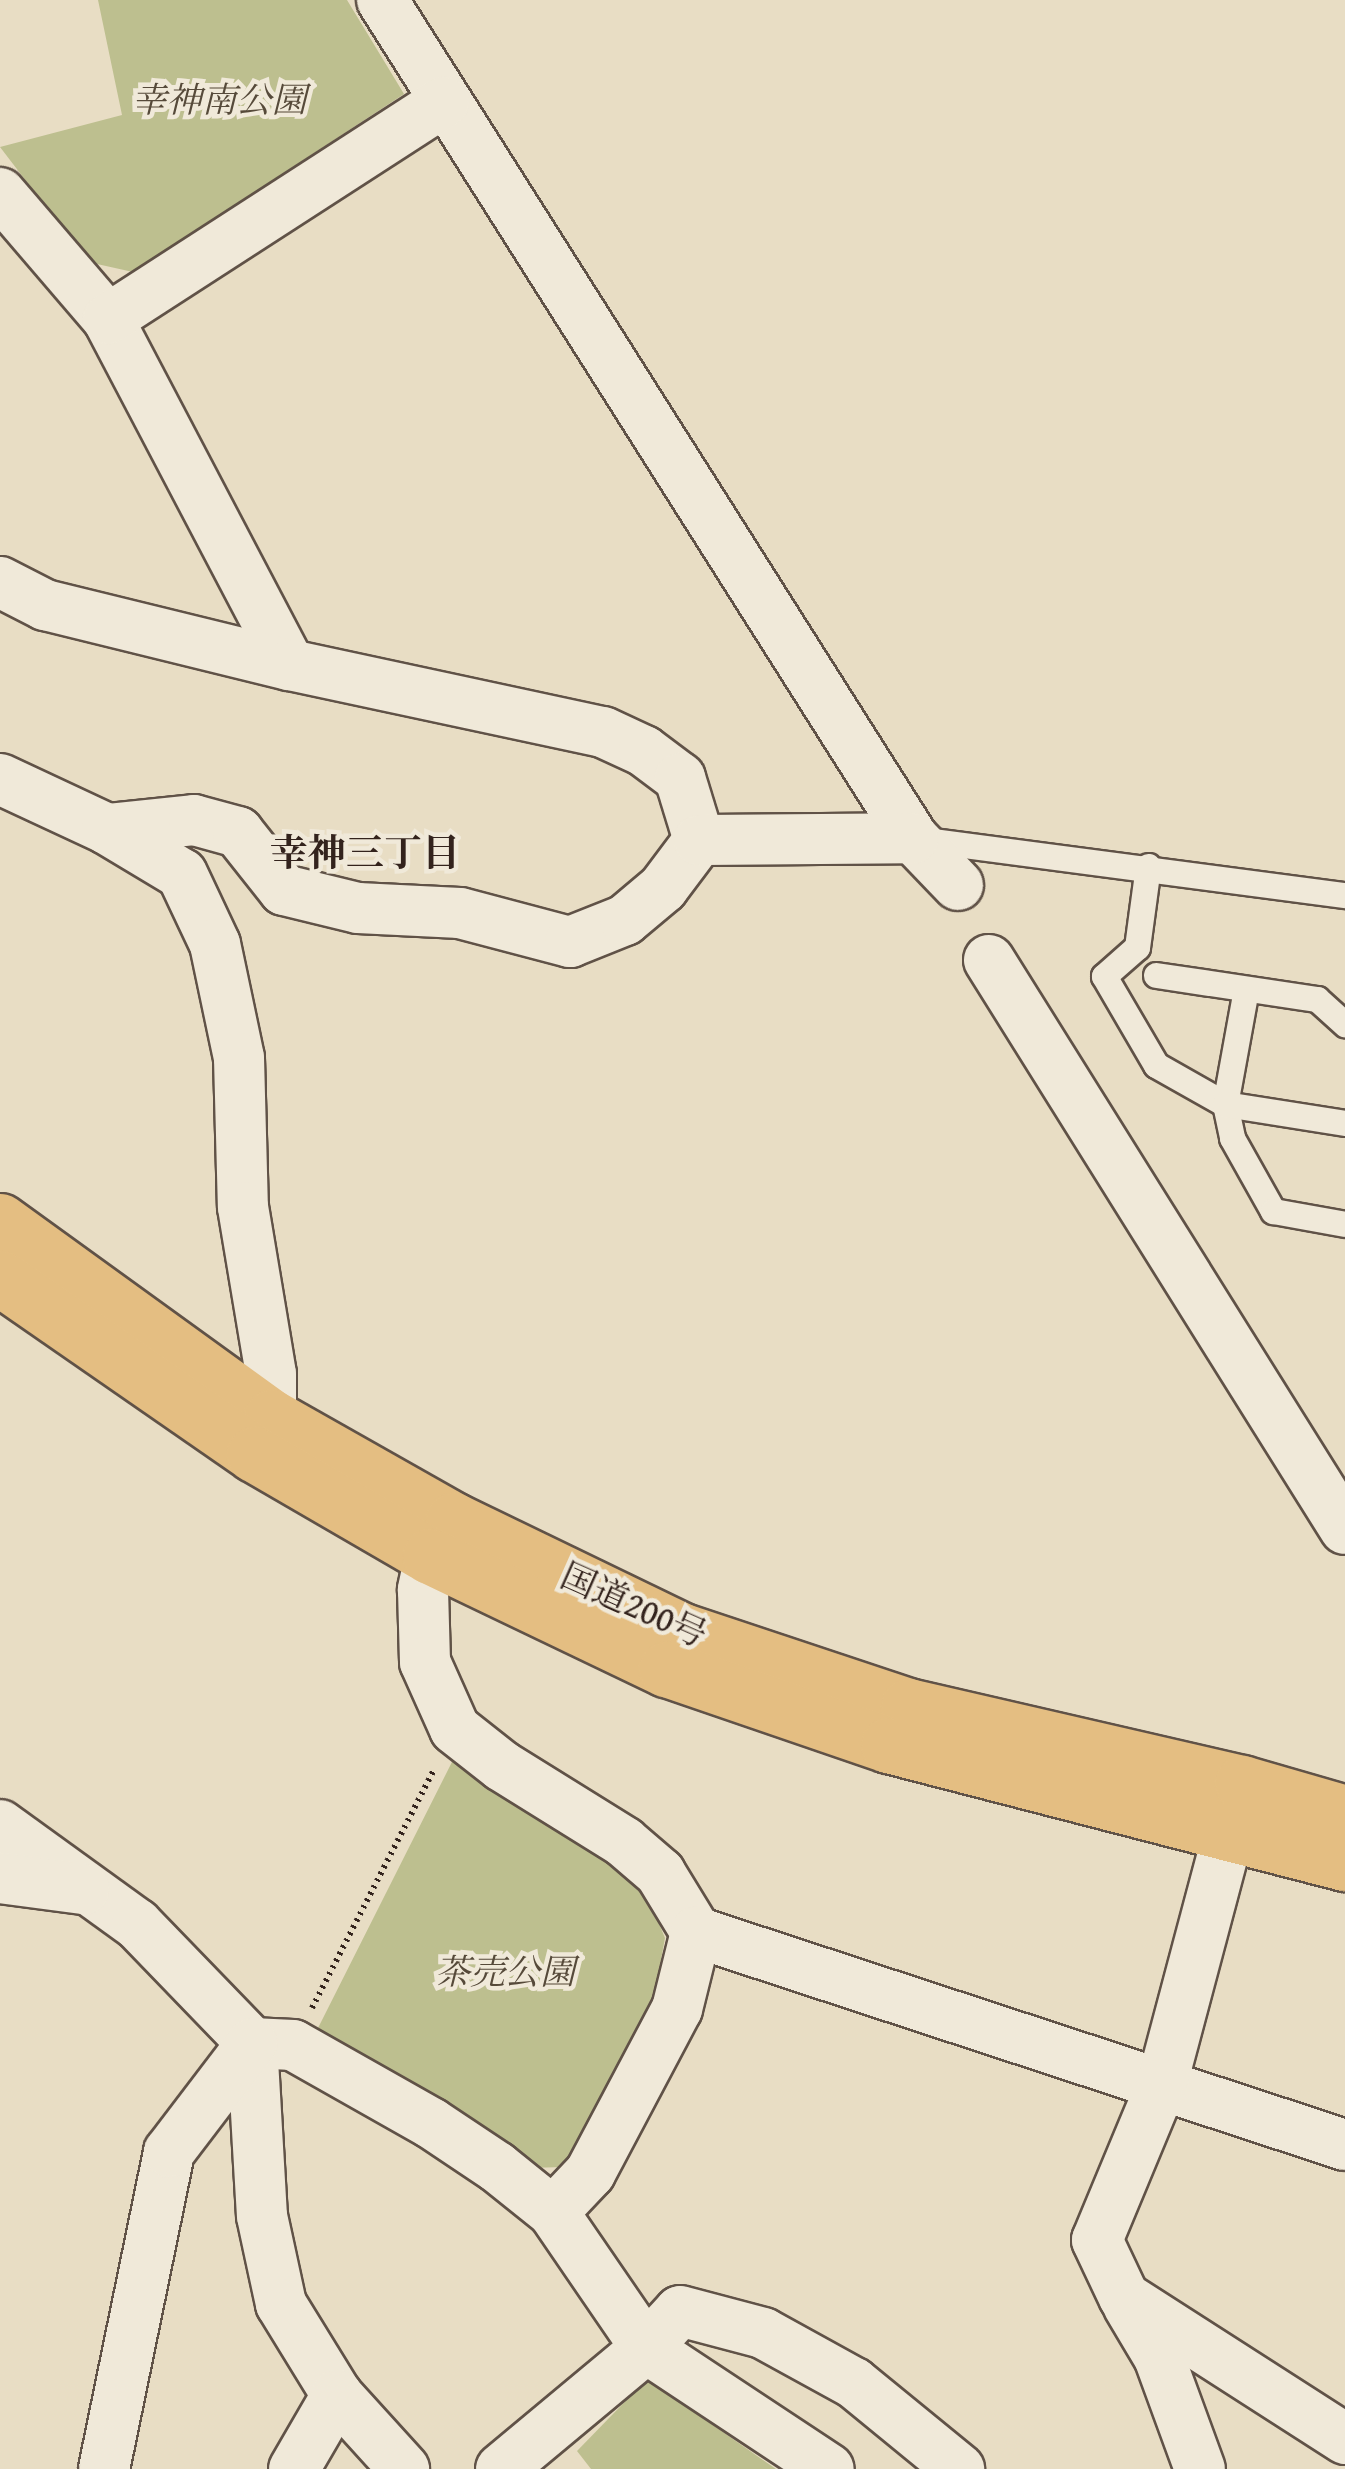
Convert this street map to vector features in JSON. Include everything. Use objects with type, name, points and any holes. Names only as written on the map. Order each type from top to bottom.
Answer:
[{"type":"highway","name":"国道200号","points":[[8,1264],[262,1436],[441,1539],[683,1631],[1236,1809],[1345,1863]]},
{"type":"highway","name":"国道200号","points":[[1236,1809],[1345,1812]]},
{"type":"street","points":[[382,0],[913,838],[958,885]]},
{"type":"street","points":[[108,319],[444,102]]},
{"type":"street","points":[[0,193],[108,319],[290,666]]},
{"type":"street","points":[[0,582],[45,605],[290,666],[603,732],[644,750],[680,778],[699,840]]},
{"type":"street","points":[[0,778],[108,829],[182,874],[215,944],[239,1058],[243,1208],[272,1374],[262,1436]]},
{"type":"street","points":[[108,829],[194,820],[238,832],[284,890],[358,908],[460,913],[570,942],[625,920],[663,888],[699,840]]},
{"type":"street","points":[[699,840],[913,838]]},
{"type":"street","points":[[990,960],[1345,1529]]},
{"type":"street","points":[[441,1539],[422,1590],[425,1662],[455,1728],[502,1766],[624,1842],[660,1872],[696,1932],[1345,2145]]},
{"type":"street","points":[[1200,2469],[1160,2357],[1124,2297],[1097,2240],[1162,2084],[1236,1809]]},
{"type":"street","points":[[0,1824],[136,1924],[272,2044],[431,2123],[553,2212],[646,2348],[829,2469]]},
{"type":"street","points":[[0,1878],[84,1888]]},
{"type":"street","points":[[553,2212],[590,2173],[677,2009],[696,1932]]},
{"type":"street","points":[[272,2044],[262,2216],[280,2304],[337,2395],[404,2469]]},
{"type":"street","points":[[104,2469],[169,2152],[272,2044]]},
{"type":"street","points":[[1124,2297],[1345,2439]]},
{"type":"street","points":[[501,2469],[646,2348],[680,2311],[763,2333],[854,2383],[959,2469]]},
{"type":"street","points":[[294,2469],[337,2395]]},
{"type":"lane","points":[[913,838],[1345,895]]},
{"type":"lane","points":[[1148,866],[1137,946],[1104,976],[1156,1064],[1225,1104],[1345,1122]]},
{"type":"lane","points":[[1156,975],[1317,999],[1345,1024]]},
{"type":"lane","points":[[1246,988],[1225,1104],[1232,1138],[1273,1211],[1345,1224]]},
{"type":"path","points":[[272,2044],[455,1728]]},
{"type":"green space","name":"幸神南公園","points":[[98,0],[347,0],[404,94],[133,272],[88,262],[0,147],[122,115]]},
{"type":"green space","name":"茶売公園","points":[[453,1760],[630,1876],[649,1900],[665,1938],[654,1998],[563,2167],[529,2168],[469,2119],[317,2030]]},
{"type":"green space","points":[[647,2379],[776,2469],[591,2469],[577,2451]]},
{"type":"district","name":"幸神三丁目","points":[[365,853]]}]
